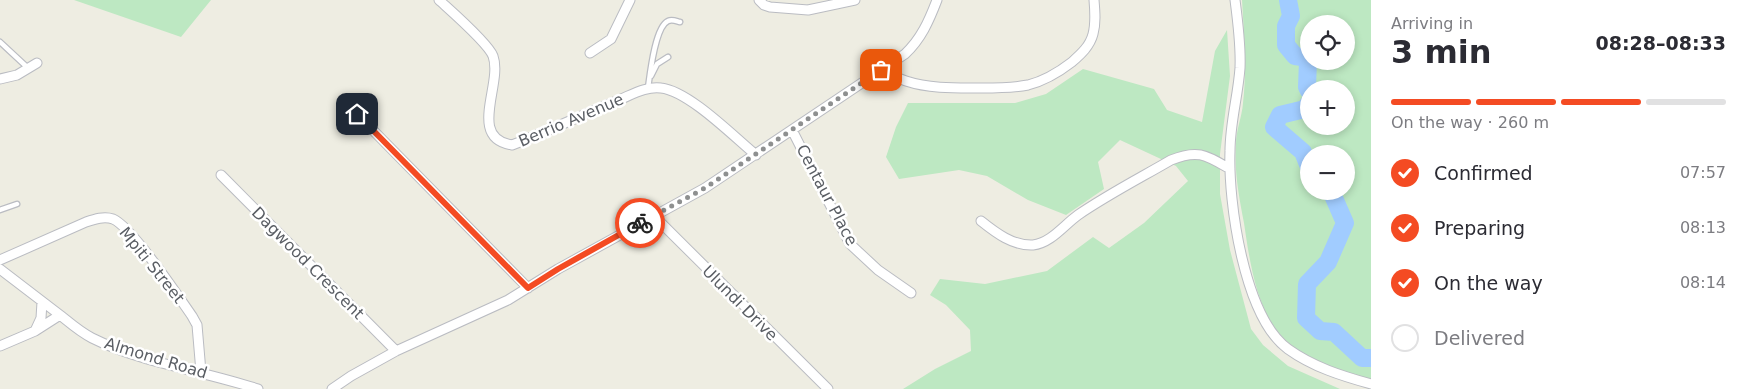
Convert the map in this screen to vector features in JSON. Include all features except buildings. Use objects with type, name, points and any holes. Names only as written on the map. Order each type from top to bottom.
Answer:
[{"type":"street","name":"Berrio Avenue","points":[[440,0],[492,54],[496,67],[488,115],[489,127],[494,136],[503,144],[512,145],[583,114],[648,89],[661,88],[694,103],[756,155]]},
{"type":"street","points":[[590,53],[611,38],[630,0]]},
{"type":"street","points":[[759,0],[764,5],[770,7],[808,10],[855,0]]},
{"type":"street","points":[[332,389],[396,351],[500,304],[558,269],[705,188],[905,54],[913,46],[930,19],[936,0]]},
{"type":"street","points":[[881,70],[905,81],[950,88],[1029,85],[1045,79],[1064,68],[1088,46],[1095,18],[1094,0]]},
{"type":"street","points":[[1235,0],[1240,42],[1240,67],[1232,125],[1230,168],[1233,215],[1248,280],[1259,310],[1270,331],[1286,348],[1335,374],[1371,384]]},
{"type":"street","points":[[0,79],[17,75],[37,63]]},
{"type":"street","points":[[357,114],[528,288]]},
{"type":"street","name":"Centaur Place","points":[[792,130],[850,244],[878,270],[911,293]]},
{"type":"street","points":[[981,221],[1007,240],[1034,245],[1049,239],[1077,216],[1171,160],[1186,154],[1208,156],[1230,168]]},
{"type":"street","name":"Dagwood Crescent","points":[[221,176],[396,351]]},
{"type":"street","name":"Ulundi Drive","points":[[654,216],[828,389]]},
{"type":"street","name":"Mpiti Street","points":[[0,260],[101,217],[112,219],[121,224],[133,237],[197,325],[201,372]]},
{"type":"street","name":"Almond Road","points":[[0,269],[90,337],[125,352],[258,389]]},
{"type":"street","points":[[35,330],[41,318],[42,302]]},
{"type":"street","points":[[0,346],[35,330],[60,315]]},
{"type":"lane","points":[[648,89],[651,57],[663,26],[667,21],[680,22]]},
{"type":"lane","points":[[0,42],[28,68]]},
{"type":"lane","points":[[649,78],[657,64],[668,57]]},
{"type":"lane","points":[[0,210],[17,204]]},
{"type":"green space","points":[[74,0],[211,0],[181,37]]},
{"type":"green space","points":[[1242,0],[1371,0],[1371,379],[1329,366],[1309,357],[1291,345],[1279,334],[1263,306],[1249,255],[1236,174],[1236,139],[1242,108],[1245,52]]},
{"type":"green space","points":[[1227,30],[1230,76],[1220,154],[1220,194],[1230,250],[1251,329],[1263,345],[1288,366],[1340,389],[903,389],[935,369],[971,351],[970,330],[946,305],[930,295],[940,279],[985,284],[1047,271],[1093,237],[1109,248],[1144,223],[1188,181],[1176,166],[1120,140],[1098,162],[1104,189],[1066,215],[1028,200],[987,176],[959,170],[899,179],[886,157],[896,127],[908,103],[1015,103],[1046,94],[1083,69],[1154,89],[1167,110],[1202,122],[1215,51]]},
{"type":"waterway","points":[[1288,0],[1291,16],[1286,26],[1286,45],[1295,56],[1302,57],[1308,61],[1307,80]]},
{"type":"waterway","points":[[1300,110],[1280,115],[1274,127],[1300,149]]},
{"type":"waterway","points":[[1335,200],[1345,223],[1328,262],[1307,284],[1306,318],[1320,331],[1334,332],[1362,358],[1371,358]]},
{"type":"way so far","points":[[640,223],[705,188],[881,70]]},
{"type":"route","points":[[357,114],[528,288],[640,223]]}]
